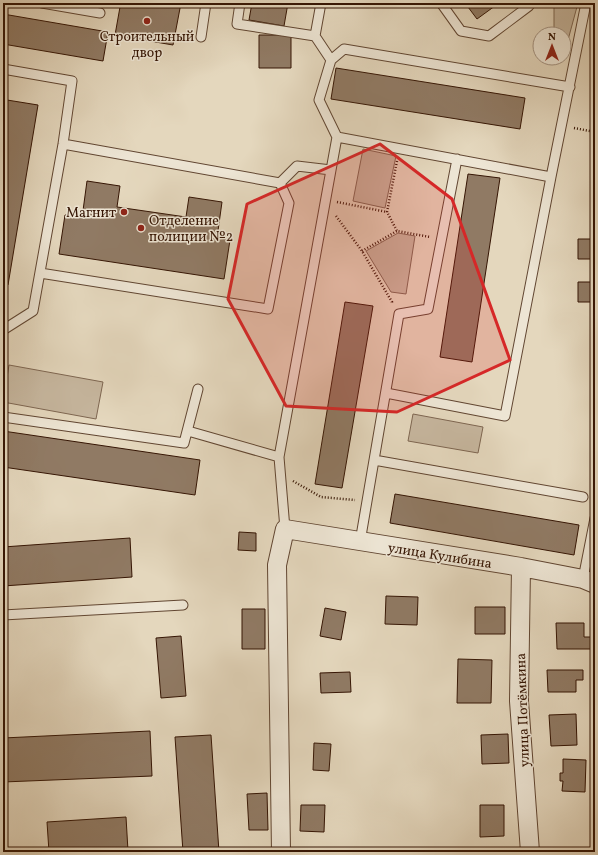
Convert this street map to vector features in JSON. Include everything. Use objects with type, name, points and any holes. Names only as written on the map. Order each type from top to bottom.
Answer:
[{"type":"street","name":"улица Кулибина","points":[[285,529],[521,567],[589,581]]},
{"type":"street","points":[[280,852],[277,565],[285,529]]},
{"type":"street","name":"улица Потёмкина","points":[[521,567],[519,701],[530,852]]},
{"type":"lane","points":[[42,3],[100,13]]},
{"type":"lane","points":[[201,37],[206,3]]},
{"type":"lane","points":[[240,3],[237,24],[315,36]]},
{"type":"lane","points":[[322,3],[315,36],[331,60]]},
{"type":"lane","points":[[441,3],[461,31],[489,36],[529,6],[528,3]]},
{"type":"lane","points":[[386,393],[505,416],[586,3]]},
{"type":"lane","points":[[285,529],[279,457],[337,137],[319,100],[331,60],[344,49],[570,87]]},
{"type":"lane","points":[[3,69],[72,81],[63,144],[33,311],[3,330]]},
{"type":"lane","points":[[337,137],[551,177]]},
{"type":"lane","points":[[63,144],[280,183]]},
{"type":"lane","points":[[360,542],[399,314],[428,309],[457,159]]},
{"type":"lane","points":[[280,183],[297,166],[331,170]]},
{"type":"lane","points":[[40,273],[268,309],[289,202],[280,183]]},
{"type":"lane","points":[[3,417],[184,443],[198,389]]},
{"type":"lane","points":[[188,431],[279,457]]},
{"type":"lane","points":[[374,460],[583,497]]},
{"type":"lane","points":[[589,581],[595,518]]},
{"type":"lane","points":[[3,615],[183,605]]},
{"type":"path","points":[[562,126],[595,132]]},
{"type":"path","points":[[397,231],[387,212],[400,148]]},
{"type":"path","points":[[325,200],[387,212]]},
{"type":"path","points":[[325,200],[362,251],[392,302],[390,310]]},
{"type":"path","points":[[362,251],[397,231],[441,239]]},
{"type":"path","points":[[280,473],[321,497],[355,500],[356,493]]},
{"type":"highlighted area","points":[[380,144],[452,199],[510,360],[397,412],[286,406],[228,299],[247,204]]},
{"type":"shaded area","points":[[554,3],[578,3],[572,26],[554,26]]},
{"type":"shaded area","points":[[363,149],[396,156],[385,208],[353,201]]},
{"type":"shaded area","points":[[398,233],[415,236],[406,294],[391,292],[366,251]]},
{"type":"shaded area","points":[[9,365],[103,382],[96,419],[3,402]]},
{"type":"shaded area","points":[[413,414],[483,427],[478,453],[408,441]]},
{"type":"building","name":"Строительный двор","points":[[111,3],[181,3],[173,45],[115,35],[120,7],[111,5]]},
{"type":"building","points":[[252,3],[288,3],[284,26],[249,20]]},
{"type":"building","points":[[465,3],[499,3],[477,19]]},
{"type":"building","points":[[3,14],[108,32],[103,61],[3,44]]},
{"type":"building","points":[[259,35],[291,35],[291,68],[259,68]]},
{"type":"building","points":[[336,68],[525,98],[520,129],[331,99]]},
{"type":"building","points":[[7,100],[38,105],[8,285],[3,284],[3,126]]},
{"type":"building","points":[[468,174],[500,178],[472,362],[440,357]]},
{"type":"building","name":"Отделение полиции №2","points":[[87,181],[120,186],[117,207],[186,217],[189,197],[222,202],[217,238],[230,240],[224,279],[59,254],[65,215],[82,218]]},
{"type":"building","points":[[578,239],[595,239],[595,259],[578,259]]},
{"type":"building","points":[[578,282],[595,282],[595,302],[578,302]]},
{"type":"building","points":[[345,302],[373,306],[342,488],[315,484]]},
{"type":"building","points":[[3,431],[200,460],[195,495],[3,467]]},
{"type":"building","points":[[395,494],[579,525],[574,555],[390,523]]},
{"type":"building","points":[[239,532],[256,533],[256,551],[238,550]]},
{"type":"building","points":[[130,538],[132,577],[3,586],[3,547]]},
{"type":"building","points":[[386,596],[418,597],[417,625],[385,624]]},
{"type":"building","points":[[475,607],[505,607],[505,634],[475,634]]},
{"type":"building","points":[[325,608],[346,612],[341,640],[320,636]]},
{"type":"building","points":[[242,609],[265,609],[265,649],[242,649]]},
{"type":"building","points":[[556,623],[584,623],[584,637],[591,637],[592,649],[557,649]]},
{"type":"building","points":[[181,636],[186,696],[161,698],[156,638]]},
{"type":"building","points":[[458,659],[492,660],[491,703],[457,703]]},
{"type":"building","points":[[547,670],[583,670],[583,680],[576,680],[576,692],[548,692]]},
{"type":"building","points":[[350,672],[351,692],[321,693],[320,673]]},
{"type":"building","points":[[576,714],[577,745],[551,746],[549,715]]},
{"type":"building","points":[[150,731],[152,776],[3,782],[3,738]]},
{"type":"building","points":[[508,734],[509,763],[482,764],[481,735]]},
{"type":"building","points":[[211,735],[219,852],[183,852],[175,737]]},
{"type":"building","points":[[314,743],[331,744],[329,771],[313,770]]},
{"type":"building","points":[[563,759],[586,760],[585,792],[562,791],[563,781],[560,781],[560,773],[563,773]]},
{"type":"building","points":[[267,793],[268,830],[249,830],[247,794]]},
{"type":"building","points":[[301,805],[325,805],[324,832],[300,831]]},
{"type":"building","points":[[480,805],[504,805],[504,836],[480,837]]},
{"type":"building","points":[[126,817],[128,851],[49,852],[47,822]]},
{"type":"place","name":"Строительный двор","points":[[147,21]]},
{"type":"place","name":"Магнит","points":[[124,212]]},
{"type":"place","name":"Отделение полиции №2","points":[[141,228]]}]
